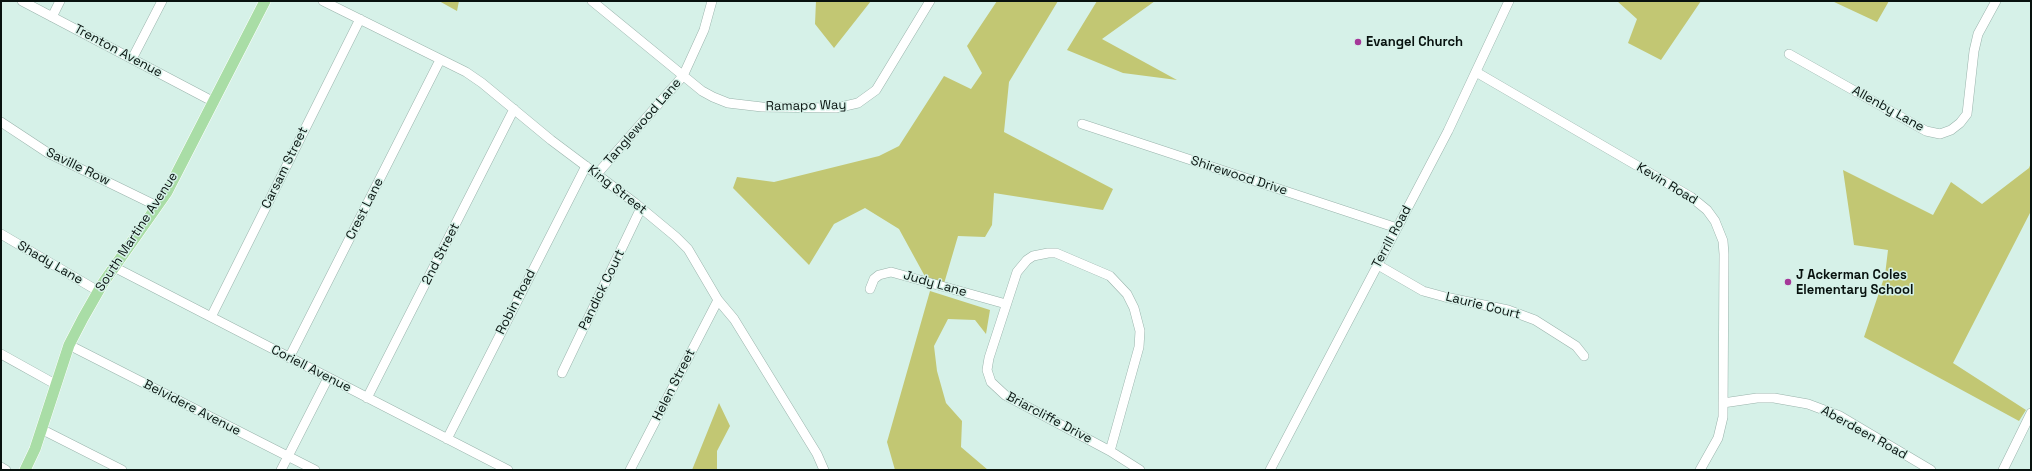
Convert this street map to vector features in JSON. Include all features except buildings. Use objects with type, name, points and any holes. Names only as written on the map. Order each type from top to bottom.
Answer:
[{"type":"main road","name":"South Martine Avenue","points":[[25,470],[41,429],[69,345],[98,291],[167,192],[265,1]]},
{"type":"street","name":"Trenton Avenue","points":[[22,1],[214,102]]},
{"type":"street","points":[[52,16],[60,1]]},
{"type":"street","points":[[132,59],[162,1]]},
{"type":"street","name":"King Street","points":[[323,1],[482,83],[641,208],[688,249],[718,300],[734,319],[817,454],[824,470]]},
{"type":"street","name":"Ramapo Way","points":[[592,1],[702,91],[728,103],[762,108],[848,107],[868,98],[880,86],[930,1]]},
{"type":"street","name":"Tanglewood Lane","points":[[597,174],[683,76],[704,30],[712,1]]},
{"type":"street","name":"Terrill Road","points":[[1270,470],[1448,131],[1509,1]]},
{"type":"street","name":"Allenby Lane","points":[[1789,54],[1926,131],[1940,134],[1951,130],[1960,123],[1967,114],[1974,51],[1978,34],[1996,1]]},
{"type":"street","name":"Carsam Street","points":[[211,317],[360,19]]},
{"type":"street","name":"Crest Lane","points":[[289,358],[440,60]]},
{"type":"street","name":"Kevin Road","points":[[1476,72],[1691,197],[1702,205],[1712,216],[1719,228],[1724,248],[1723,417],[1718,438],[1700,470]]},
{"type":"street","name":"2nd Street","points":[[367,398],[514,109]]},
{"type":"street","name":"Saville Row","points":[[1,122],[48,154],[157,206]]},
{"type":"street","name":"Shirewood Drive","points":[[1082,124],[1397,228]]},
{"type":"street","name":"Robin Road","points":[[446,439],[586,166]]},
{"type":"street","name":"Pandick Court","points":[[562,373],[641,208]]},
{"type":"street","name":"Shady Lane","points":[[1,234],[98,291]]},
{"type":"street","name":"Briarcliffe Drive","points":[[1110,451],[1139,347],[1140,331],[1137,316],[1126,294],[1110,276],[1065,256],[1048,253],[1033,256],[1021,266],[1017,272],[988,364],[989,376],[995,387],[1005,395],[1110,451],[1140,470]]},
{"type":"street","name":"Laurie Court","points":[[1378,265],[1423,291],[1508,310],[1535,320],[1576,346],[1584,356]]},
{"type":"street","name":"Coriell Avenue","points":[[114,267],[508,470]]},
{"type":"street","name":"Judy Lane","points":[[870,289],[874,280],[879,275],[891,272],[1006,304]]},
{"type":"street","name":"Helen Street","points":[[630,470],[718,300]]},
{"type":"street","name":"Belvidere Avenue","points":[[69,345],[315,470]]},
{"type":"street","points":[[1,354],[55,384]]},
{"type":"street","points":[[281,470],[328,378]]},
{"type":"street","name":"Aberdeen Road","points":[[1723,403],[1763,398],[1791,400],[1808,404],[1840,416],[1931,470]]},
{"type":"street","points":[[2003,470],[2031,413]]},
{"type":"street","points":[[41,429],[122,470]]},
{"type":"street","points":[[1,467],[6,470]]},
{"type":"green space","points":[[439,1],[459,1],[457,11]]},
{"type":"green space","points":[[816,1],[871,1],[834,48],[815,24]]},
{"type":"green space","points":[[997,1],[1058,1],[1009,82],[1004,132],[1113,189],[1103,210],[994,193],[992,225],[985,237],[958,236],[943,287],[928,282],[899,229],[865,208],[834,224],[809,265],[733,188],[737,177],[774,182],[879,156],[899,146],[944,76],[971,89],[982,73],[967,46]]},
{"type":"green space","points":[[1097,1],[1155,1],[1102,39],[1177,80],[1123,73],[1067,50]]},
{"type":"green space","points":[[1617,1],[1701,1],[1661,60],[1628,43],[1637,19]]},
{"type":"green space","points":[[1832,1],[1889,1],[1877,22]]},
{"type":"green space","points":[[2031,163],[2031,211],[1953,363],[2026,410],[2019,421],[1864,337],[1885,275],[1888,250],[1854,245],[1843,170],[1933,215],[1951,182],[1982,204],[2029,168]]},
{"type":"green space","points":[[930,291],[990,310],[986,334],[975,320],[948,319],[934,346],[937,371],[946,403],[962,421],[961,447],[988,470],[895,470],[887,442]]},
{"type":"green space","points":[[719,403],[730,426],[717,451],[717,470],[692,470]]},
{"type":"place","name":"Evangel Church","points":[[1358,42]]},
{"type":"place","name":"J Ackerman Coles Elementary School","points":[[1788,282]]}]
